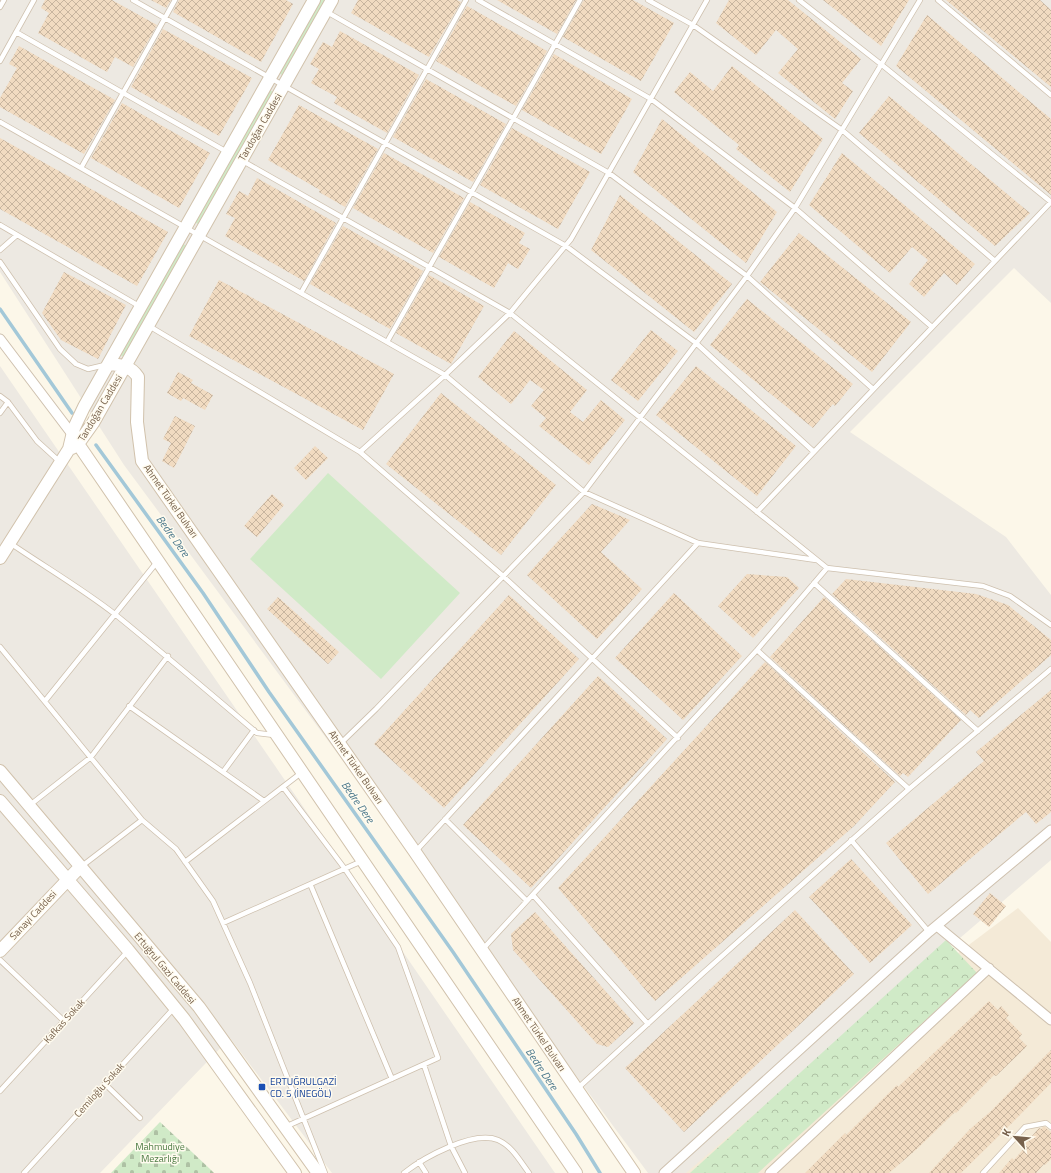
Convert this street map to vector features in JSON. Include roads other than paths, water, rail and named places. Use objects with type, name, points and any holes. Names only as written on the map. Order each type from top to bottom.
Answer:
[{"type":"street","name":"Tandoğan Caddesi","points":[[73,443],[125,366],[332,0]]},
{"type":"street","name":"Tandoğan Caddesi","points":[[73,443],[84,408],[270,78],[311,1]]},
{"type":"street","points":[[0,339],[158,561],[576,1173]]},
{"type":"street","points":[[109,364],[125,366]]},
{"type":"street","name":"Ahmet Türkel Bulvarı","points":[[125,366],[136,373],[138,377],[137,422],[142,461],[415,852],[634,1173]]},
{"type":"street","points":[[0,558],[73,443]]},
{"type":"street","name":"Ertuğrul Gazi Caddesi","points":[[0,771],[199,1007],[318,1173]]},
{"type":"street","name":"Ertuğrul Gazi Caddesi","points":[[1,805],[128,950],[174,1008],[295,1173]]},
{"type":"street","points":[[664,1173],[929,932],[1051,830]]},
{"type":"street","name":"Sanayi Caddesi","points":[[0,951],[80,867]]},
{"type":"street","points":[[937,926],[1051,1020]]},
{"type":"street","points":[[770,1173],[989,968]]},
{"type":"lane","points":[[0,7],[4,0]]},
{"type":"lane","points":[[0,61],[34,0]]},
{"type":"lane","points":[[134,0],[566,246],[696,343],[814,452]]},
{"type":"lane","points":[[80,168],[175,0]]},
{"type":"lane","points":[[301,293],[466,0]]},
{"type":"lane","points":[[478,0],[651,99],[795,208],[932,327]]},
{"type":"lane","points":[[387,342],[580,0]]},
{"type":"lane","points":[[648,0],[693,25],[842,130],[995,261]]},
{"type":"lane","points":[[360,452],[445,375],[510,313],[566,246],[575,234],[707,0]]},
{"type":"lane","points":[[757,512],[1051,202],[799,0]]},
{"type":"lane","points":[[340,744],[376,709],[584,492],[747,276],[795,208],[920,0]]},
{"type":"lane","points":[[938,0],[1051,95]]},
{"type":"lane","points":[[326,12],[609,173],[747,276],[873,389]]},
{"type":"lane","points":[[16,32],[228,153]]},
{"type":"lane","points":[[0,122],[445,375],[584,492],[698,543],[816,560]]},
{"type":"lane","points":[[241,160],[510,313],[827,568],[983,586],[1010,596],[1051,625]]},
{"type":"lane","points":[[0,225],[141,307]]},
{"type":"lane","points":[[0,250],[17,235]]},
{"type":"lane","points":[[0,262],[60,349],[76,364],[88,369],[109,364]]},
{"type":"lane","points":[[148,325],[360,452],[503,576],[678,738]]},
{"type":"lane","points":[[0,396],[8,402],[37,441],[60,463]]},
{"type":"lane","points":[[0,414],[8,402]]},
{"type":"lane","points":[[9,542],[116,615],[168,656],[257,733],[278,736]]},
{"type":"lane","points":[[415,852],[698,543]]},
{"type":"lane","points":[[45,701],[116,615],[158,561]]},
{"type":"lane","points":[[482,950],[678,738],[757,650],[827,568]]},
{"type":"lane","points":[[814,583],[978,731]]},
{"type":"lane","points":[[0,647],[142,820],[176,850],[213,901],[250,983],[302,1119],[325,1173]]},
{"type":"lane","points":[[757,650],[909,789]]},
{"type":"lane","points":[[29,806],[91,757],[168,656]]},
{"type":"lane","points":[[577,1089],[851,840],[1051,669]]},
{"type":"lane","points":[[129,706],[264,801]]},
{"type":"lane","points":[[223,772],[254,730]]},
{"type":"lane","points":[[185,862],[302,772]]},
{"type":"lane","points":[[283,787],[346,869],[398,947],[438,1058],[285,1127]]},
{"type":"lane","points":[[445,819],[527,901]]},
{"type":"lane","points":[[80,867],[142,820]]},
{"type":"lane","points":[[851,840],[929,932]]},
{"type":"lane","points":[[223,923],[311,886],[363,861]]},
{"type":"lane","points":[[311,886],[392,1079]]},
{"type":"lane","points":[[533,895],[648,1024]]},
{"type":"lane","name":"Kafkas Sokak","points":[[0,1091],[128,950]]},
{"type":"lane","points":[[0,960],[64,1021]]},
{"type":"lane","name":"Cemiloğlu Sokak","points":[[24,1173],[174,1008]]},
{"type":"lane","points":[[424,1065],[451,1146],[465,1173]]},
{"type":"lane","points":[[105,1084],[140,1118]]},
{"type":"lane","points":[[983,1173],[1025,1127],[1046,1123],[1051,1127]]},
{"type":"lane","points":[[404,1173],[419,1162],[451,1146],[491,1138],[510,1147],[529,1173]]},
{"type":"lane","points":[[419,1162],[426,1173]]},
{"type":"waterway","name":"Bedre Dere","points":[[0,309],[72,413]]},
{"type":"waterway","name":"Bedre Dere","points":[[96,445],[203,593],[269,692],[453,952],[576,1134],[600,1173]]},
{"type":"place","name":"ERTUĞRULGAZİ CD. 5 (İNEGÖL)","points":[[262,1087]]},
{"type":"park label","name":"Mahmudiye Mezarlığı","points":[[160,1152]]}]
